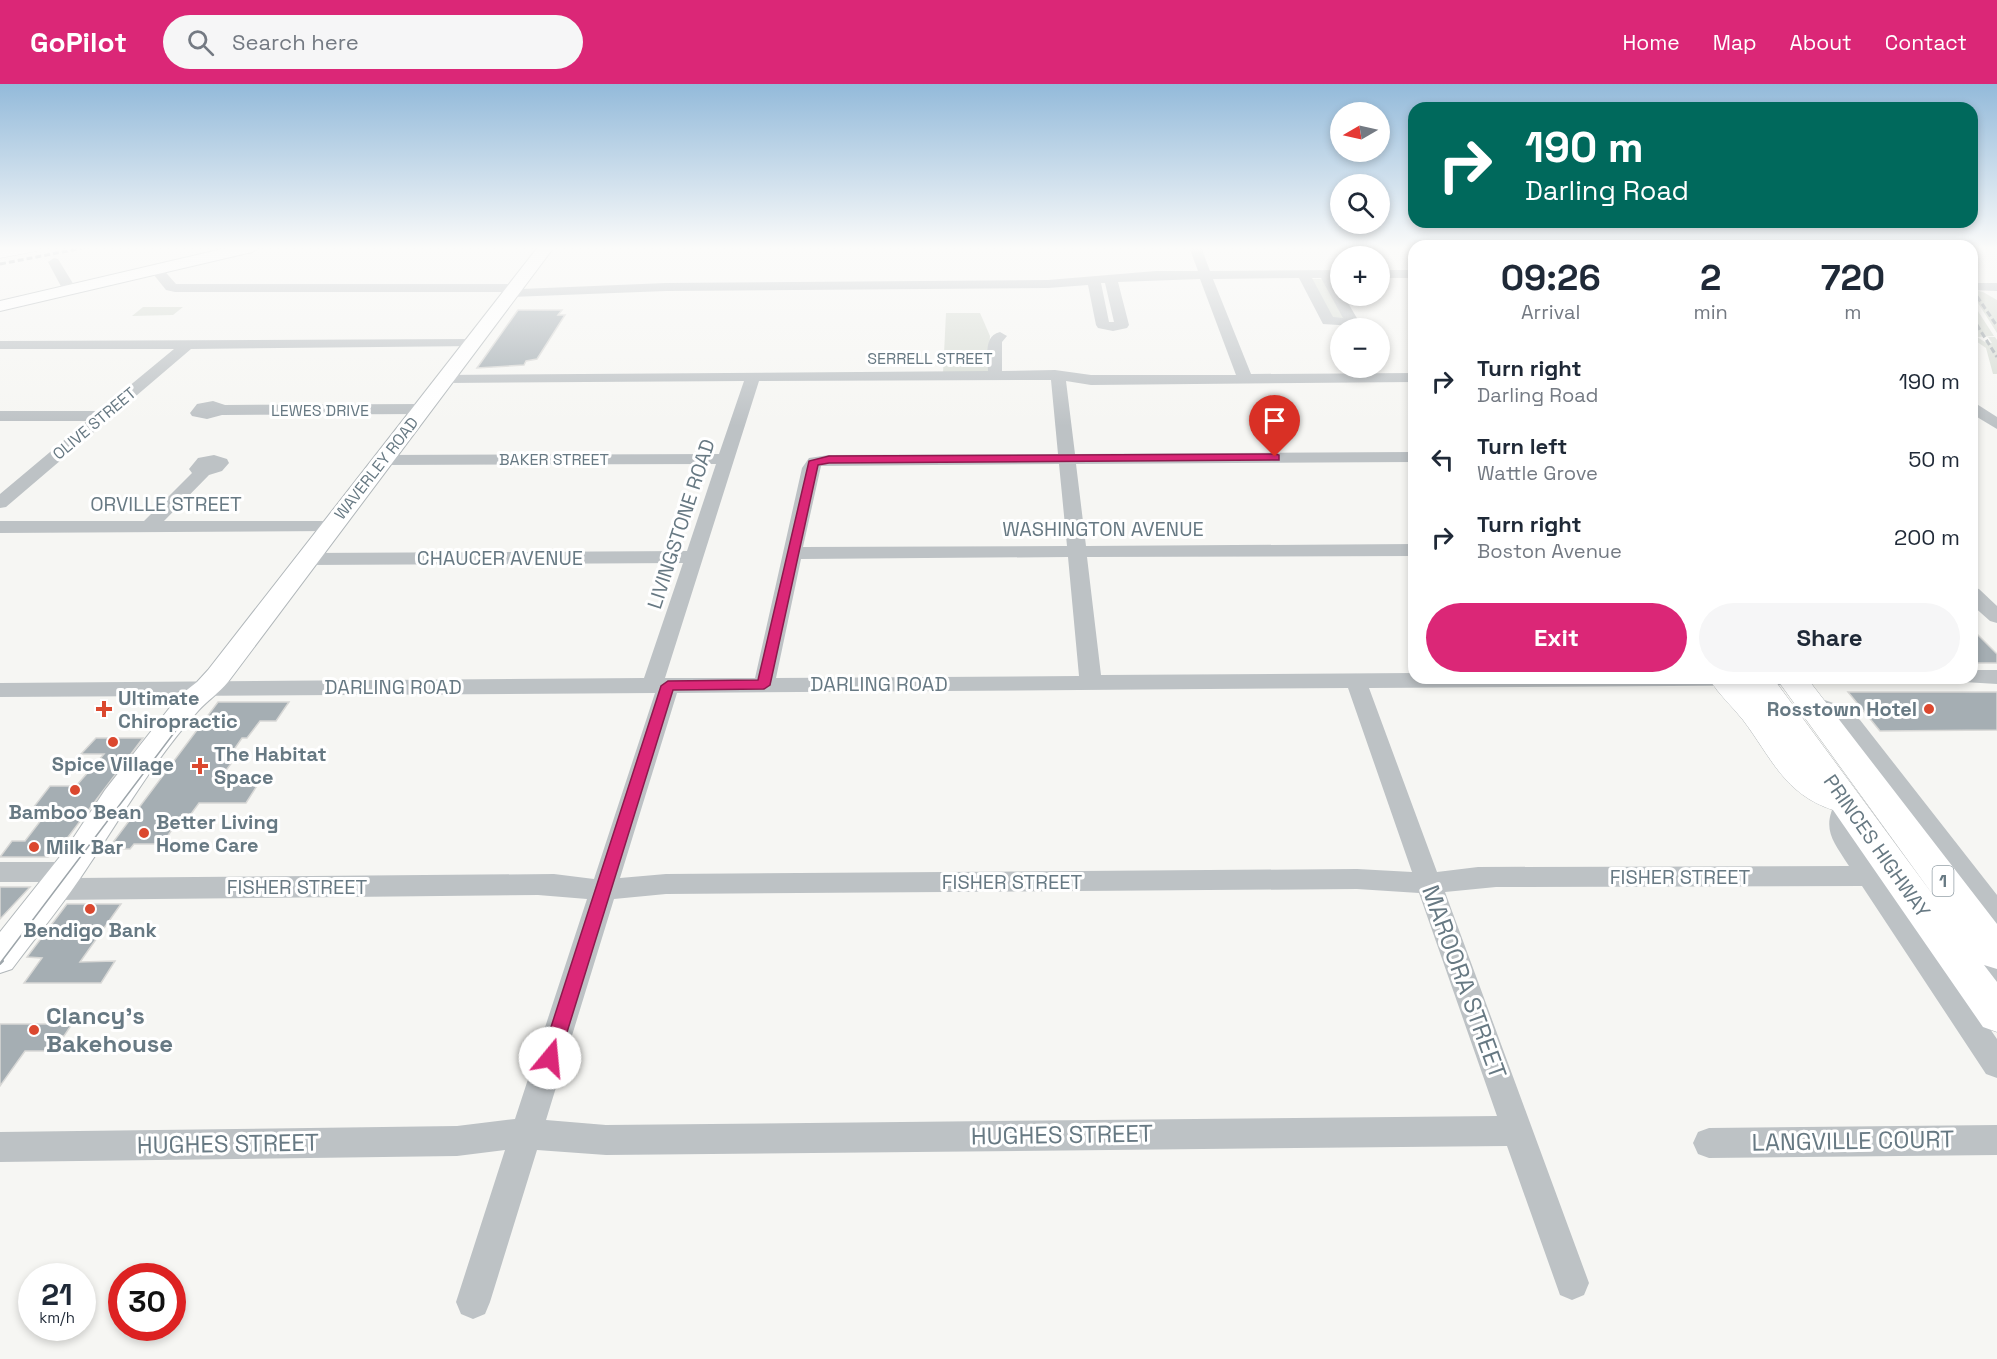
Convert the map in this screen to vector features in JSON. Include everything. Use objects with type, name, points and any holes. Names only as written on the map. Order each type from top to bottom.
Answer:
[{"type":"highway","points":[[1729,684],[1753,711],[1794,770],[1817,789],[1847,803]]},
{"type":"highway","name":"PRINCES HIGHWAY","points":[[1761,684],[1847,803],[1974,967]]},
{"type":"highway","name":"PRINCES HIGHWAY","points":[[1806,691],[1974,967],[1997,1014]]},
{"type":"main road","name":"WAVERLEY ROAD","points":[[0,958],[66,873],[160,764],[205,702],[207,689],[501,306]]},
{"type":"street","points":[[1099,306],[1102,325],[1117,327],[1122,325],[1118,306]]},
{"type":"street","points":[[1217,306],[1245,379]]},
{"type":"street","points":[[1320,306],[1328,321],[1349,323],[1350,320],[1342,306]]},
{"type":"street","points":[[995,376],[995,342],[1000,336]]},
{"type":"street","points":[[0,345],[473,343]]},
{"type":"street","name":"OLIVE STREET","points":[[0,503],[188,344]]},
{"type":"street","points":[[1058,376],[1091,683]]},
{"type":"street","name":"SERRELL STREET","points":[[446,378],[1058,376],[1091,380],[1408,378]]},
{"type":"street","name":"LIVINGSTONE ROAD","points":[[473,1302],[605,885],[694,557],[753,377]]},
{"type":"street","name":"LEWES DRIVE","points":[[218,410],[422,409]]},
{"type":"street","points":[[1978,411],[1997,424]]},
{"type":"street","points":[[0,416],[103,416]]},
{"type":"street","points":[[764,685],[811,468],[815,462],[829,459],[1408,457]]},
{"type":"street","name":"BAKER STREET","points":[[382,460],[726,459]]},
{"type":"street","points":[[149,526],[204,471]]},
{"type":"street","name":"ORVILLE STREET","points":[[0,527],[332,526]]},
{"type":"street","name":"WASHINGTON AVENUE","points":[[792,553],[1408,550]]},
{"type":"street","name":"CHAUCER AVENUE","points":[[306,559],[694,557]]},
{"type":"street","points":[[1978,599],[1997,617]]},
{"type":"street","points":[[1978,677],[1997,677]]},
{"type":"street","name":"MAROORA STREET","points":[[1356,681],[1572,1283]]},
{"type":"street","name":"DARLING ROAD","points":[[0,690],[1408,681]]},
{"type":"street","points":[[1806,691],[1840,714],[1852,726],[1997,915]]},
{"type":"street","points":[[1847,803],[1841,817],[1841,834],[1868,876],[1974,967],[1997,1064]]},
{"type":"street","name":"FISHER STREET","points":[[0,872],[541,885],[1868,876]]},
{"type":"street","name":"HUGHES STREET","points":[[0,1147],[457,1141],[491,1148],[524,1141],[564,1147],[606,1140],[1518,1131]]},
{"type":"street","name":"LANGVILLE COURT","points":[[1709,1143],[1997,1140]]},
{"type":"shaded area","points":[[1325,306],[1340,306],[1346,318],[1332,318]]},
{"type":"shaded area","points":[[1980,306],[1997,306],[1997,333]]},
{"type":"shaded area","points":[[143,307],[183,307],[173,315],[132,316]]},
{"type":"shaded area","points":[[1978,311],[1994,336],[1978,337]]},
{"type":"shaded area","points":[[946,313],[980,313],[990,336],[988,374],[943,374]]},
{"type":"shaded area","points":[[1988,337],[1995,337],[1997,340],[1997,374],[1993,374],[1986,348],[1978,342],[1978,338],[1992,343]]},
{"type":"building","points":[[518,310],[562,310],[558,315],[565,315],[537,359],[526,361],[524,365],[477,368]]},
{"type":"building","points":[[1978,635],[1997,654],[1997,663],[1978,663]]},
{"type":"building","name":"Rosstown Hotel","points":[[1848,692],[1997,692],[1997,730],[1880,731]]},
{"type":"building","points":[[218,702],[289,702],[276,721],[260,721],[247,738],[242,738],[226,761],[233,761],[218,781],[260,781],[246,803],[199,803],[191,814],[183,814],[162,844],[134,844],[130,849],[108,849]]},
{"type":"building","points":[[96,738],[143,738],[56,853],[48,857],[0,857],[12,841],[25,841],[45,815],[38,815],[45,807],[33,808],[50,786],[76,786],[104,754],[81,754]]},
{"type":"building","points":[[0,887],[30,887],[0,919]]},
{"type":"building","points":[[67,904],[121,904],[80,962],[115,961],[101,983],[24,983],[42,958],[27,957]]},
{"type":"building","points":[[0,1024],[72,1024],[64,1036],[58,1036],[47,1051],[25,1051],[0,1086]]},
{"type":"tram line","points":[[1,962],[183,721]]},
{"type":"tram line","points":[[0,964],[3,961]]},
{"type":"railway","points":[[1984,306],[1997,326]]},
{"type":"railway","points":[[1978,327],[1997,357]]},
{"type":"place","name":"Ultimate Chiropractic","points":[[104,709]]},
{"type":"place","name":"Rosstown Hotel","points":[[1929,709]]},
{"type":"place","name":"Spice Village","points":[[113,742]]},
{"type":"place","name":"The Habitat Space","points":[[200,766]]},
{"type":"place","name":"Bamboo Bean","points":[[75,790]]},
{"type":"place","name":"Better Living Home Care","points":[[144,833]]},
{"type":"place","name":"Milk Bar","points":[[34,847]]},
{"type":"place","name":"Bendigo Bank","points":[[90,909]]},
{"type":"place","name":"Clancy's Bakehouse","points":[[34,1030]]},
{"type":"route","points":[[550,1058],[668,686],[764,685],[811,468],[815,462],[829,459],[1275,457]]}]
